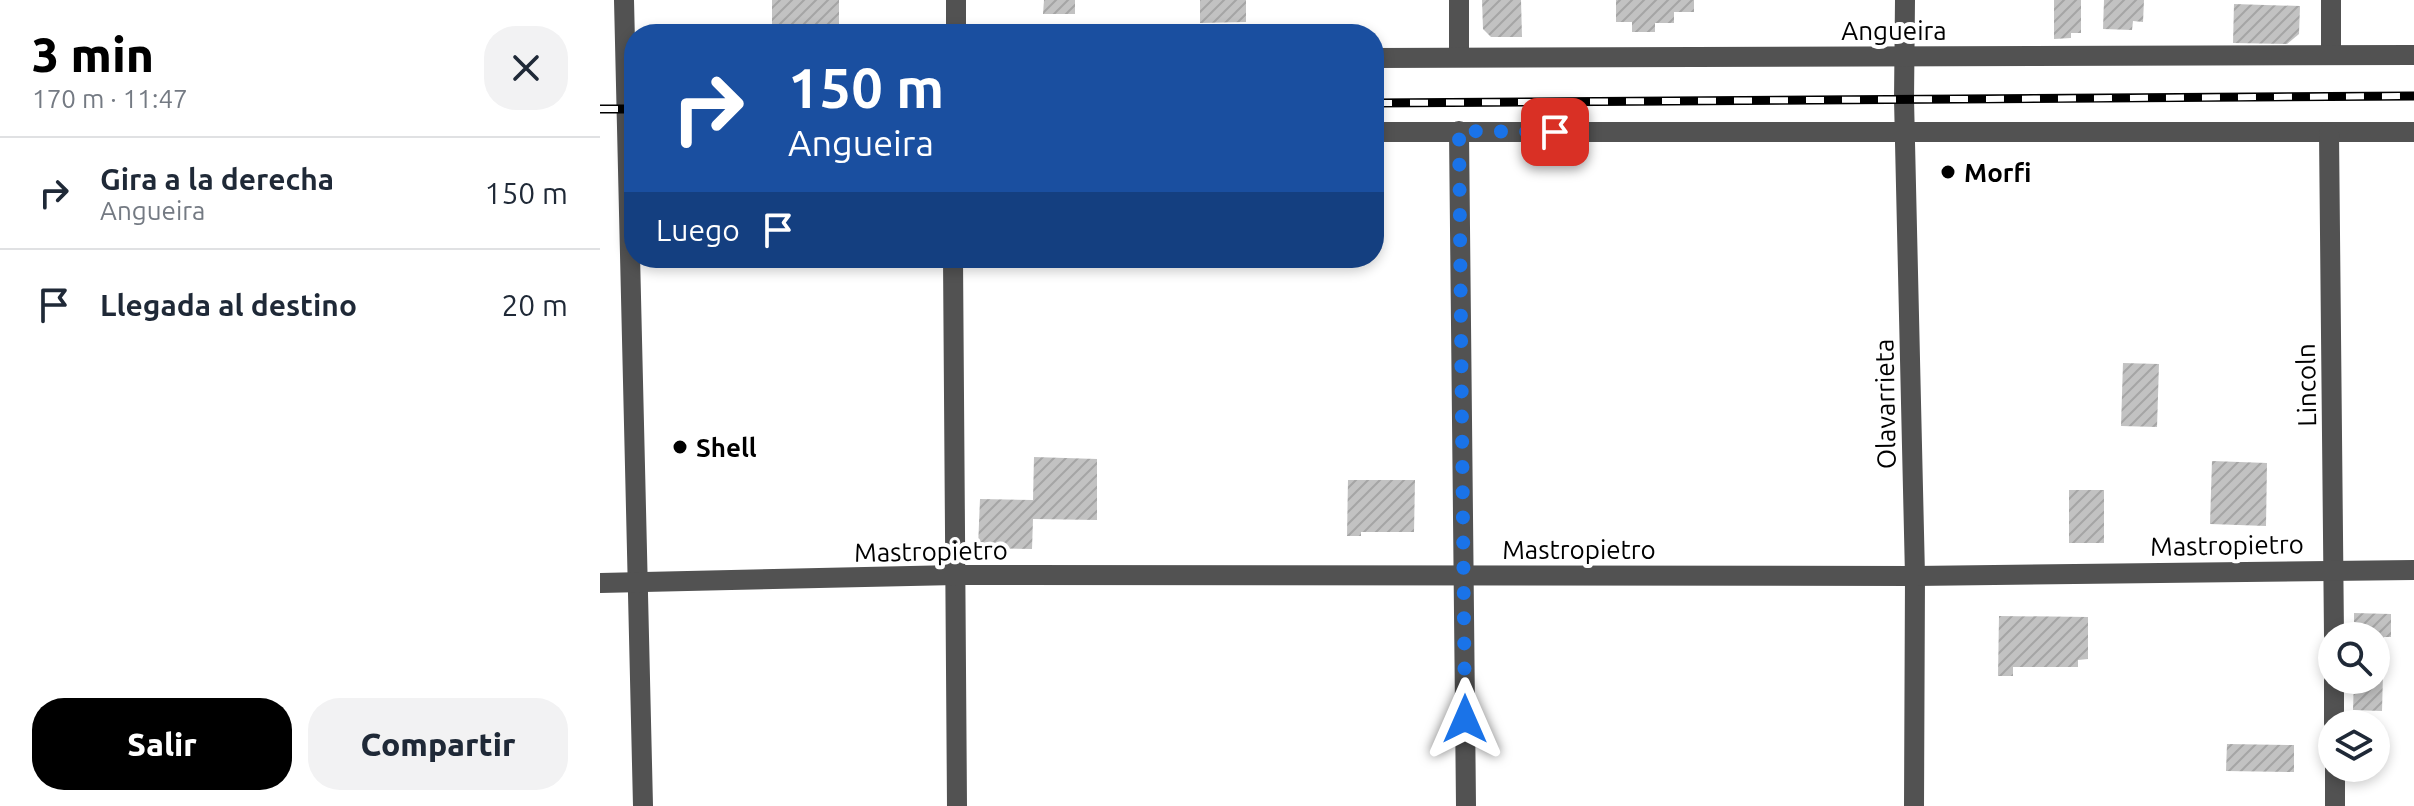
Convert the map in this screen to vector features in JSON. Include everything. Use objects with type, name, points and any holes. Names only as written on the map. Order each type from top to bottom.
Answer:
[{"type":"street","points":[[624,0],[626,24]]},
{"type":"street","points":[[956,0],[956,24]]},
{"type":"street","points":[[1459,0],[1459,57]]},
{"type":"street","name":"Olavarrieta","points":[[1905,0],[1915,576],[1914,806]]},
{"type":"street","points":[[2331,0],[2331,55]]},
{"type":"street","name":"Angueira","points":[[1384,58],[2414,55]]},
{"type":"street","points":[[1459,131],[1466,806]]},
{"type":"street","points":[[1384,132],[2414,132]]},
{"type":"street","name":"Lincoln","points":[[2329,133],[2334,622]]},
{"type":"street","points":[[632,268],[643,806]]},
{"type":"street","points":[[953,268],[957,806]]},
{"type":"street","name":"Mastropietro","points":[[600,583],[956,575],[1915,576],[2414,570]]},
{"type":"street","points":[[2335,782],[2335,806]]},
{"type":"building","points":[[772,0],[839,0],[839,24],[772,24]]},
{"type":"building","points":[[1044,0],[1075,0],[1075,14],[1043,14]]},
{"type":"building","points":[[1200,0],[1246,0],[1246,22],[1200,23]]},
{"type":"building","points":[[1482,0],[1521,0],[1522,37],[1491,37],[1483,29]]},
{"type":"building","points":[[1616,0],[1694,0],[1694,12],[1674,12],[1674,23],[1655,23],[1655,32],[1632,32],[1632,22],[1616,22]]},
{"type":"building","points":[[2054,0],[2081,0],[2081,33],[2071,33],[2071,38],[2054,39]]},
{"type":"building","points":[[2104,0],[2144,0],[2143,22],[2133,21],[2132,30],[2103,29]]},
{"type":"building","points":[[2234,4],[2300,6],[2299,34],[2287,44],[2233,43]]},
{"type":"building","points":[[2123,363],[2159,364],[2157,427],[2121,426]]},
{"type":"building","points":[[1034,457],[1097,459],[1097,520],[1033,519],[1032,549],[978,548],[980,499],[1033,500]]},
{"type":"building","points":[[2212,461],[2267,463],[2266,526],[2210,524]]},
{"type":"building","points":[[1348,480],[1415,480],[1414,532],[1361,532],[1361,536],[1347,536]]},
{"type":"building","points":[[2069,490],[2104,490],[2104,543],[2069,543]]},
{"type":"building","points":[[2354,613],[2391,614],[2391,637],[2390,622],[2354,622]]},
{"type":"building","points":[[1999,616],[2088,617],[2088,659],[2078,660],[2078,667],[2013,667],[2013,676],[1998,676]]},
{"type":"building","points":[[2354,694],[2382,694],[2382,710],[2353,710]]},
{"type":"building","points":[[2227,744],[2294,745],[2294,772],[2226,771]]},
{"type":"railway","points":[[1384,103],[2414,96]]},
{"type":"railway","points":[[600,109],[624,109]]},
{"type":"place","name":"Morfi","points":[[1948,172]]},
{"type":"place","name":"Shell","points":[[680,447]]},
{"type":"route","points":[[1465,719],[1459,131],[1555,132]]}]
